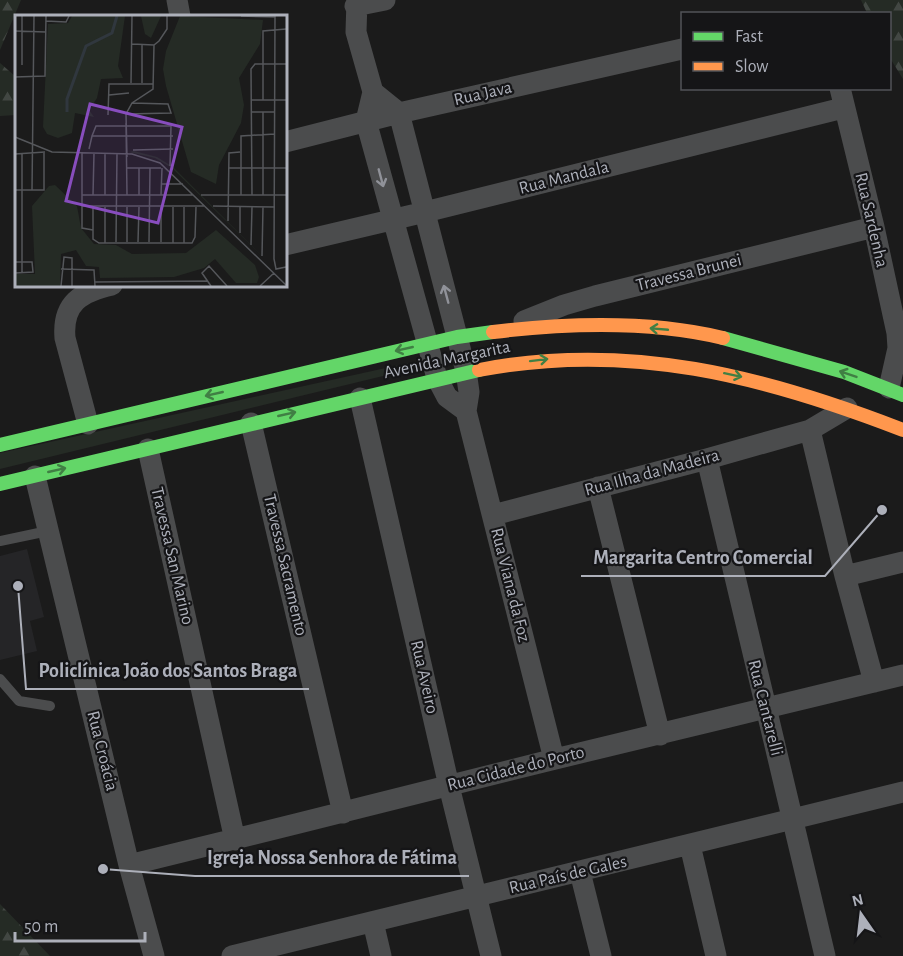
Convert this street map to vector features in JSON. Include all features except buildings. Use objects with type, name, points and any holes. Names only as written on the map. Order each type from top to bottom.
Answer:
[{"type":"main road","name":"Avenida Margarita","points":[[0,445],[458,337],[507,329],[556,325],[659,328],[696,333],[813,362],[896,392]]},
{"type":"main road","name":"Avenida Margarita","points":[[0,484],[437,378],[550,359],[608,359],[667,363],[735,376],[847,408],[903,430]]},
{"type":"street","points":[[177,0],[180,15]]},
{"type":"street","points":[[385,0],[356,3],[356,32],[374,92],[366,121],[437,378],[447,397],[466,411]]},
{"type":"street","name":"Rua Java","points":[[286,142],[399,113],[681,49]]},
{"type":"street","points":[[374,92],[399,113]]},
{"type":"street","name":"Rua Mandala","points":[[286,245],[425,212],[842,98]]},
{"type":"street","name":"Rua Sardenha","points":[[842,98],[874,227],[898,348],[896,392]]},
{"type":"street","name":"Rua Viana da Foz","points":[[399,113],[458,337],[469,392],[466,411],[554,759]]},
{"type":"street","name":"Travessa Brunei","points":[[507,329],[557,308],[595,296],[874,227]]},
{"type":"street","points":[[88,424],[65,338],[64,325],[68,311],[90,287]]},
{"type":"street","name":"Rua Aveiro","points":[[360,398],[449,786],[491,956]]},
{"type":"street","name":"Rua Ilha da Madeira","points":[[493,515],[810,430],[847,408]]},
{"type":"street","name":"Travessa Sacramento","points":[[251,423],[344,813]]},
{"type":"street","points":[[810,430],[845,576],[874,682]]},
{"type":"street","name":"Travessa San Marino","points":[[148,449],[235,840]]},
{"type":"street","name":"Rua Cantarelli","points":[[707,459],[825,956]]},
{"type":"street","name":"Rua Croácia","points":[[35,476],[129,865],[154,956]]},
{"type":"street","points":[[598,487],[660,735]]},
{"type":"street","points":[[845,576],[903,562]]},
{"type":"street","name":"Rua Cidade do Porto","points":[[129,865],[554,759],[660,735],[765,707],[903,675]]},
{"type":"street","name":"Rua País de Gales","points":[[232,956],[268,952],[476,896],[793,820],[902,797]]},
{"type":"street","points":[[690,845],[716,956]]},
{"type":"street","points":[[580,872],[602,956]]},
{"type":"street","points":[[373,922],[381,956]]},
{"type":"lane","points":[[0,541],[48,531]]},
{"type":"lane","points":[[0,679],[19,702],[50,706]]},
{"type":"shaded area","points":[[27,549],[44,617],[30,621],[37,651],[0,660],[0,556]]},
{"type":"green space","points":[[0,0],[21,0],[0,50]]},
{"type":"green space","points":[[861,0],[903,0],[903,79],[891,60],[891,12],[867,12]]},
{"type":"green space","points":[[0,63],[15,76],[15,115],[0,116]]},
{"type":"green space","points":[[413,362],[412,369],[0,469],[0,453]]},
{"type":"green space","points":[[0,904],[50,956],[0,956]]},
{"type":"traffic: fast","points":[[0,445],[457,337],[493,332]]},
{"type":"traffic: fast","points":[[723,338],[844,372],[903,395]]},
{"type":"traffic: fast","points":[[0,484],[479,370]]},
{"type":"traffic: slow","points":[[493,332],[608,325],[666,328],[723,338]]},
{"type":"traffic: slow","points":[[479,370],[534,362],[589,360],[642,362],[695,369],[799,394],[903,430]]},
{"type":"place","name":"Margarita Centro Comercial","points":[[882,510]]},
{"type":"place","name":"Policlínica João dos Santos Braga","points":[[18,586]]},
{"type":"place","name":"Igreja Nossa Senhora de Fátima","points":[[103,869]]}]
